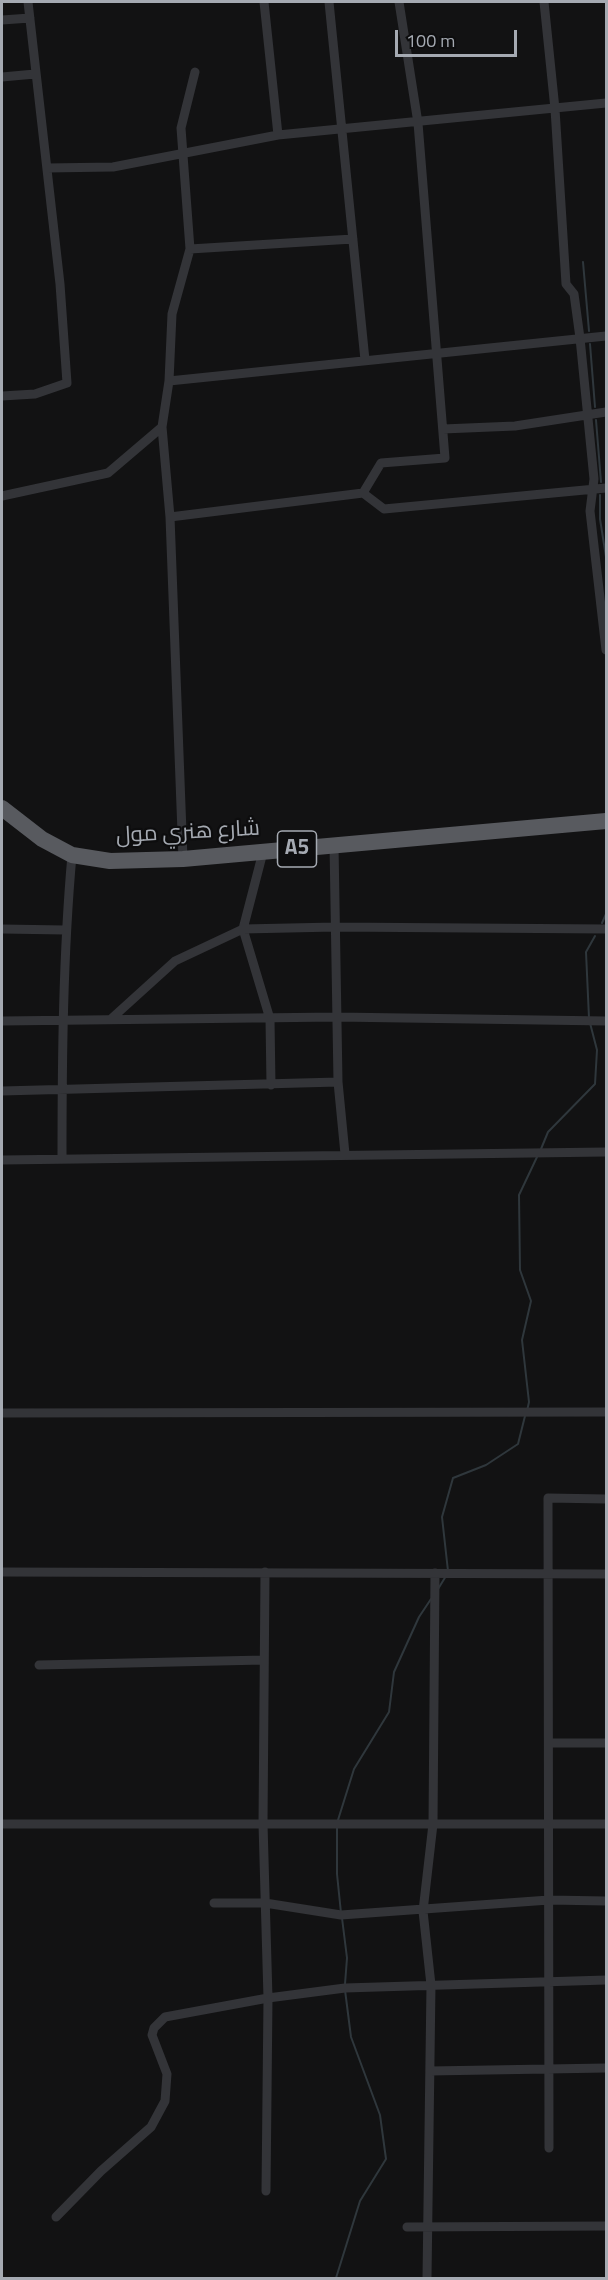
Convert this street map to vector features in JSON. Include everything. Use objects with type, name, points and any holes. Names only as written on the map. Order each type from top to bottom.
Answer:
[{"type":"highway","name":"شارع هنري مول","points":[[2,808],[42,839],[72,855],[110,861],[183,859],[606,821]]},
{"type":"street","points":[[2,396],[35,394],[67,383],[47,168],[28,2]]},
{"type":"street","points":[[264,2],[278,135]]},
{"type":"street","points":[[329,2],[365,360]]},
{"type":"street","points":[[363,493],[381,463],[445,458],[418,123],[399,2]]},
{"type":"street","points":[[544,2],[555,109],[566,284],[574,294],[580,338],[593,489],[590,511],[606,650]]},
{"type":"street","points":[[2,20],[30,18]]},
{"type":"street","points":[[183,859],[171,516],[162,427],[169,381],[172,314],[190,249],[181,128],[195,72]]},
{"type":"street","points":[[2,77],[36,74]]},
{"type":"street","points":[[47,168],[113,167],[278,135],[606,103]]},
{"type":"street","points":[[190,249],[353,239]]},
{"type":"street","points":[[169,381],[606,336]]},
{"type":"street","points":[[443,429],[515,426],[606,412]]},
{"type":"street","points":[[2,496],[108,473],[162,427]]},
{"type":"street","points":[[171,516],[363,493],[384,509],[606,488]]},
{"type":"street","points":[[596,565],[606,563]]},
{"type":"street","points":[[334,844],[338,1082],[345,1154]]},
{"type":"street","points":[[263,852],[243,929],[270,1019],[271,1085]]},
{"type":"street","points":[[62,1159],[62,1019],[65,930],[72,855]]},
{"type":"street","points":[[111,1019],[175,961],[243,929],[335,927],[606,929]]},
{"type":"street","points":[[2,929],[65,930]]},
{"type":"street","points":[[2,1021],[337,1017],[606,1021]]},
{"type":"street","points":[[2,1091],[338,1082]]},
{"type":"street","points":[[2,1160],[606,1152]]},
{"type":"street","points":[[2,1413],[606,1412]]},
{"type":"street","points":[[549,2148],[548,1498],[606,1499]]},
{"type":"street","points":[[2,1572],[606,1574]]},
{"type":"street","points":[[265,1572],[263,1824],[268,1998],[266,2191]]},
{"type":"street","points":[[427,2278],[431,1985],[423,1911],[433,1824],[435,1573]]},
{"type":"street","points":[[39,1665],[264,1660]]},
{"type":"street","points":[[549,1743],[606,1743]]},
{"type":"street","points":[[2,1824],[606,1824]]},
{"type":"street","points":[[214,1904],[265,1903],[341,1915],[423,1911],[549,1900],[606,1901]]},
{"type":"street","points":[[56,2217],[101,2171],[151,2127],[165,2101],[167,2074],[152,2035],[154,2028],[165,2017],[180,2012],[345,1988],[606,1980]]},
{"type":"street","points":[[430,2071],[606,2068]]},
{"type":"street","points":[[407,2227],[606,2226]]},
{"type":"waterway","points":[[583,262],[589,331]]},
{"type":"waterway","points":[[590,344],[595,407]]},
{"type":"waterway","points":[[596,420],[601,482]]},
{"type":"waterway","points":[[600,495],[600,519],[606,557]]},
{"type":"waterway","points":[[602,923],[606,914]]},
{"type":"waterway","points":[[589,1018],[586,952],[595,936]]},
{"type":"waterway","points":[[541,1149],[548,1132],[595,1084],[597,1050],[590,1023]]},
{"type":"waterway","points":[[527,1411],[529,1402],[522,1340],[531,1301],[520,1270],[519,1195],[537,1157]]},
{"type":"waterway","points":[[448,1571],[442,1517],[453,1478],[486,1465],[518,1444],[525,1416]]},
{"type":"waterway","points":[[438,1589],[446,1576]]},
{"type":"waterway","points":[[338,1820],[354,1769],[389,1712],[394,1672],[419,1617],[431,1599]]},
{"type":"waterway","points":[[337,1826],[337,1874],[341,1913]]},
{"type":"waterway","points":[[342,1918],[347,1958],[345,1984]]},
{"type":"waterway","points":[[336,2278],[360,2201],[386,2159],[380,2115],[351,2037],[345,1990]]}]
